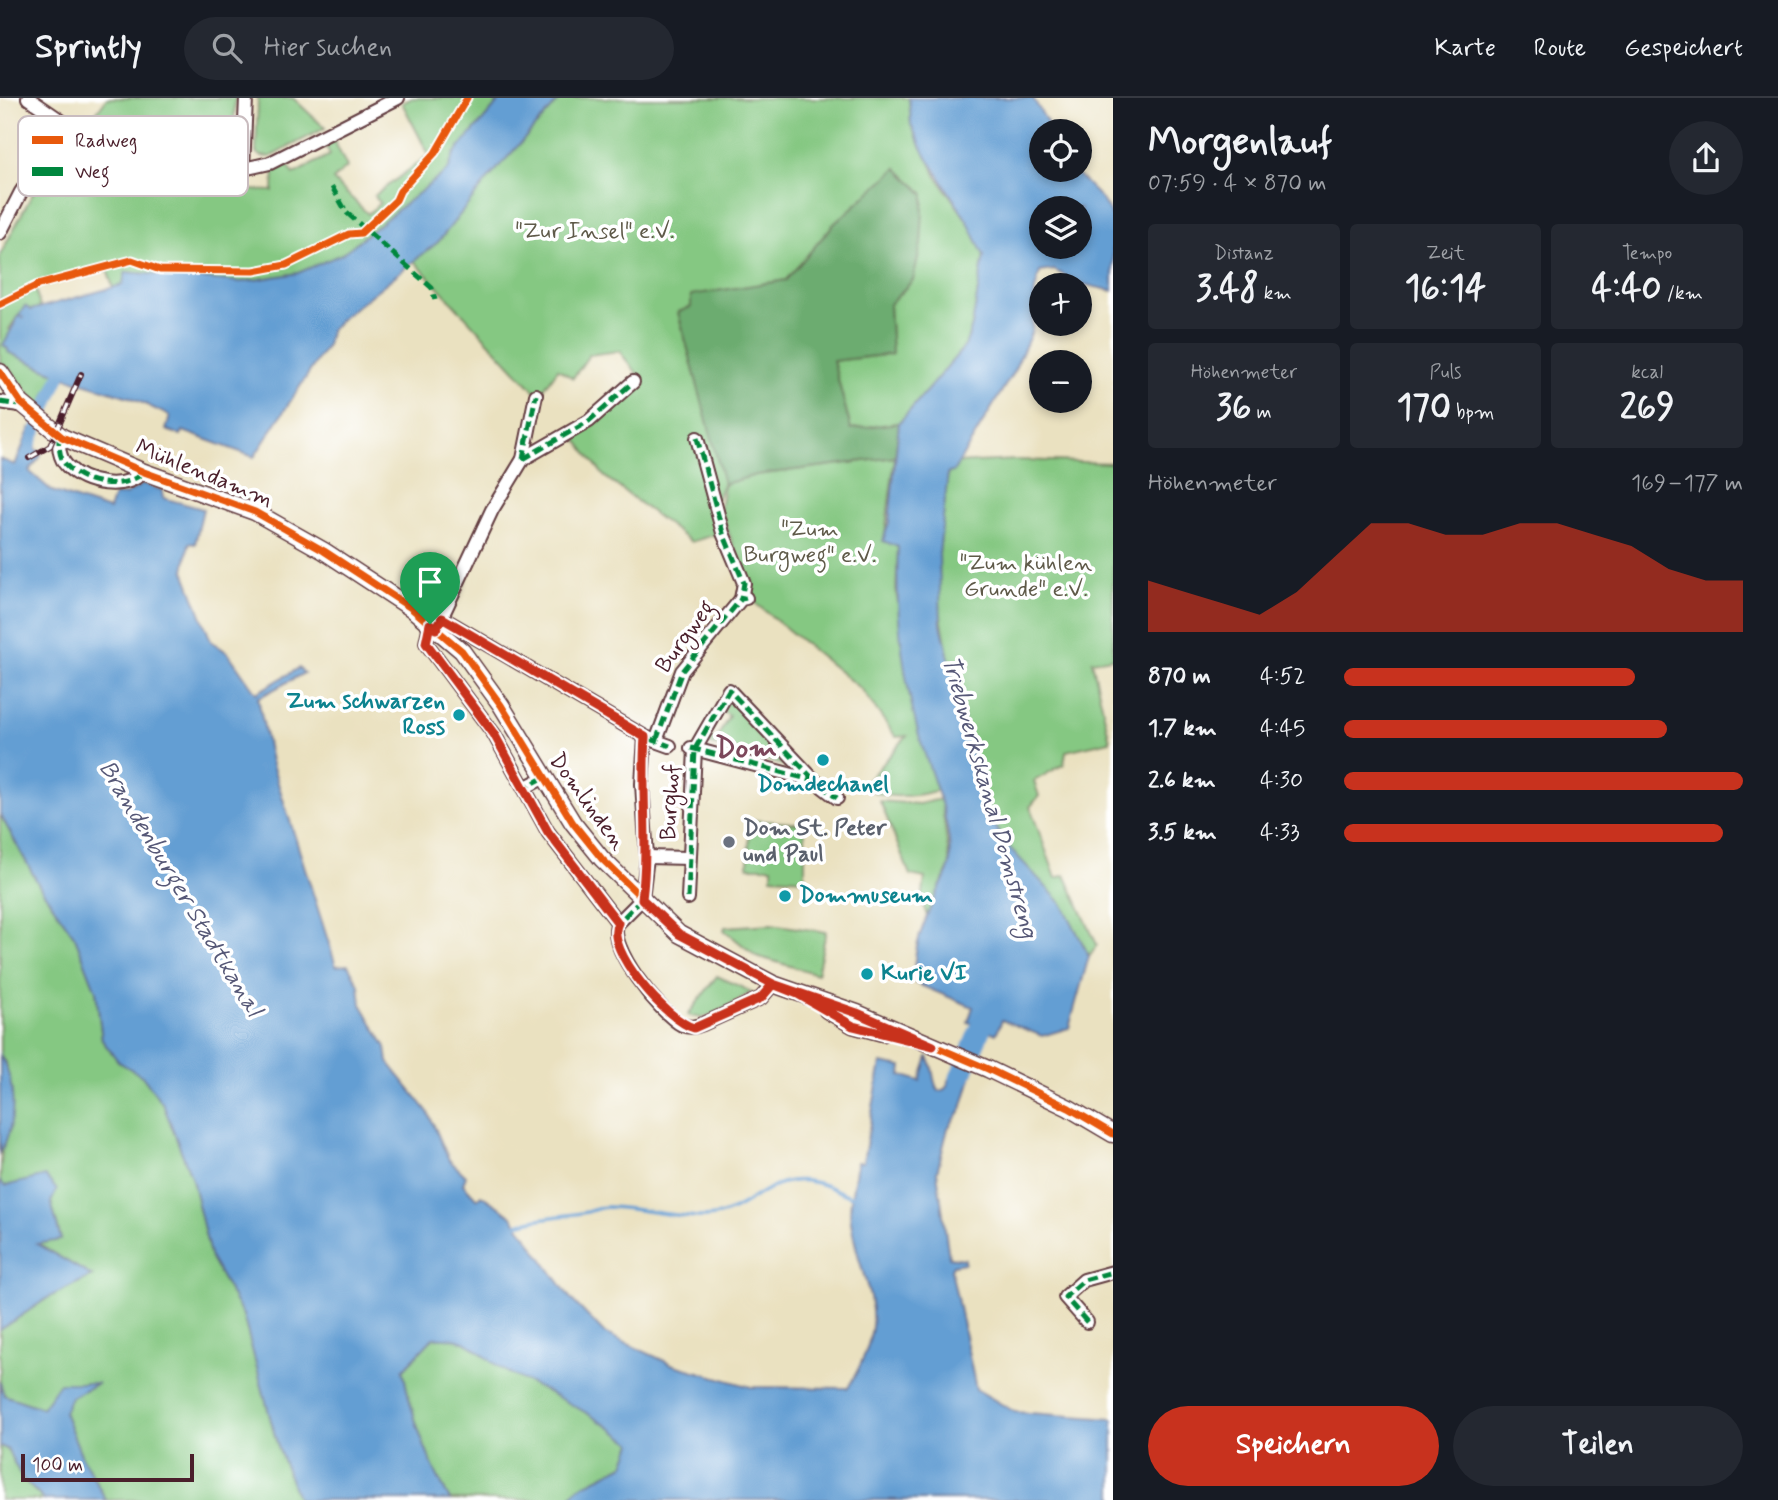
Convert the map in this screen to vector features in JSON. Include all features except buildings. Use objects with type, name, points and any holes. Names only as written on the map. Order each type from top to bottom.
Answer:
[{"type":"street","points":[[28,98],[55,116]]},
{"type":"street","points":[[245,116],[246,98]]},
{"type":"street","points":[[248,168],[270,163],[398,98]]},
{"type":"street","points":[[0,233],[19,196]]},
{"type":"street","name":"Mühlendamm","points":[[0,372],[27,408],[56,431],[144,472],[255,512],[324,551],[436,624]]},
{"type":"street","points":[[523,458],[606,409],[633,383]]},
{"type":"street","points":[[436,624],[492,510],[523,458],[536,395]]},
{"type":"street","points":[[0,402],[27,408]]},
{"type":"street","name":"Mühlendamm","points":[[56,431],[59,453],[66,466],[84,476],[103,483],[120,484],[136,479],[144,472]]},
{"type":"street","name":"Burgweg","points":[[642,899],[647,856],[642,784],[650,739],[682,671],[743,599],[744,583],[723,533],[697,438]]},
{"type":"street","name":"Burghof","points":[[436,624],[650,739],[670,746]]},
{"type":"street","name":"Domlinden","points":[[618,923],[548,832],[494,734],[426,643],[436,624],[472,663],[573,823],[642,899],[679,934],[773,984],[857,1013],[988,1069],[1069,1108],[1113,1134]]},
{"type":"street","name":"Burghof","points":[[688,898],[693,749],[729,690],[815,781],[838,798]]},
{"type":"street","name":"Burghof","points":[[693,749],[815,781]]},
{"type":"street","name":"Domlinden","points":[[524,788],[543,778]]},
{"type":"street","name":"Burghof","points":[[647,856],[689,858]]},
{"type":"street","points":[[642,899],[618,923],[615,936],[626,961],[657,1002],[682,1024],[694,1028],[761,998],[773,984]]},
{"type":"street","points":[[1087,1322],[1065,1297],[1084,1280],[1113,1272]]},
{"type":"green space","points":[[107,98],[235,98],[234,116],[94,116]]},
{"type":"green space","points":[[258,98],[293,98],[325,128],[270,157],[260,156],[256,152]]},
{"type":"green space","points":[[412,98],[502,98],[454,154],[448,170],[342,254],[298,273],[241,282],[126,272],[123,285],[113,288],[107,268],[35,287],[40,307],[31,310],[25,306],[24,319],[18,316],[9,329],[12,331],[8,352],[56,374],[40,407],[9,368],[0,362],[0,255],[31,196],[248,196],[248,190],[273,191],[274,168],[286,162],[294,174],[330,155],[324,142],[333,138],[347,167],[333,180],[368,214],[380,203],[374,196],[429,155],[402,103]]},
{"type":"green space","name":"\"Zur Insel\" e.V.","points":[[561,98],[909,98],[911,125],[937,177],[968,222],[984,255],[972,326],[965,346],[899,423],[851,429],[833,361],[892,354],[889,305],[913,280],[897,168],[834,224],[786,280],[691,295],[691,307],[678,312],[724,482],[713,509],[720,533],[691,542],[604,476],[574,436],[614,410],[635,384],[637,373],[619,351],[589,355],[573,378],[558,369],[539,396],[413,260],[438,242],[489,178]]},
{"type":"green space","points":[[897,168],[924,194],[921,244],[913,280],[889,305],[892,354],[833,361],[851,429],[899,423],[895,457],[756,475],[724,484],[678,312],[691,307],[691,295],[786,280],[834,224]]},
{"type":"green space","name":"\"Zum Burgweg\" e.V.","points":[[895,457],[884,541],[898,547],[896,593],[939,790],[890,796],[864,785],[907,736],[896,737],[862,690],[749,598],[747,583],[720,509],[724,484],[756,475]]},
{"type":"green space","name":"\"Zum kühlen Grunde\" e.V.","points":[[1018,460],[1113,463],[1113,658],[1092,661],[1110,741],[1066,751],[1064,764],[1034,781],[1039,796],[1030,807],[1056,878],[1065,875],[1097,945],[1089,956],[1063,905],[1002,841],[982,793],[952,676],[938,600],[939,554],[948,472],[953,472],[955,463]]},
{"type":"green space","points":[[729,698],[795,766],[792,768],[710,744],[708,736],[716,740],[729,716],[722,711]]},
{"type":"green space","points":[[941,799],[950,865],[927,916],[922,902],[925,878],[910,875],[880,801],[919,804]]},
{"type":"green space","points":[[0,814],[40,887],[75,937],[96,991],[102,1040],[119,1062],[142,1076],[163,1104],[192,1179],[211,1259],[243,1315],[278,1447],[298,1500],[106,1500],[82,1457],[64,1412],[71,1397],[97,1383],[42,1408],[4,1395],[0,1382],[0,1330],[49,1297],[92,1276],[36,1243],[61,1239],[51,1202],[4,1186],[0,1181],[7,1066],[0,1054]]},
{"type":"green space","points":[[750,820],[805,824],[805,879],[772,877],[772,867],[748,867]]},
{"type":"green space","points":[[771,924],[826,932],[817,974],[756,956],[724,930],[725,927]]},
{"type":"green space","points":[[717,976],[752,992],[712,1014],[703,1017],[688,1015]]},
{"type":"green space","points":[[457,1337],[474,1346],[507,1372],[586,1410],[632,1443],[624,1465],[578,1488],[569,1500],[450,1500],[421,1437],[403,1370],[433,1338]]},
{"type":"green space","points":[[0,1446],[7,1449],[22,1478],[44,1500],[0,1500]]},
{"type":"water","points":[[502,98],[561,98],[489,178],[438,242],[343,317],[330,331],[327,345],[254,457],[183,431],[181,435],[166,430],[170,416],[132,398],[61,376],[8,352],[3,345],[25,306],[31,310],[122,285],[126,272],[242,282],[298,273],[342,254],[448,170],[454,154]]},
{"type":"water","points":[[909,98],[1033,98],[1045,119],[1029,119],[1029,182],[1085,182],[1101,198],[1113,218],[1113,291],[1092,286],[1092,273],[1060,273],[1054,270],[1029,273],[1030,336],[1014,371],[953,472],[948,473],[939,554],[941,624],[981,793],[1002,841],[1008,840],[1009,847],[1063,905],[1089,956],[1069,1028],[1042,1036],[1002,1020],[996,1034],[968,1022],[973,1007],[915,983],[917,947],[928,914],[949,869],[949,845],[943,812],[918,732],[908,686],[899,617],[898,547],[883,541],[889,522],[899,423],[965,346],[972,326],[984,256],[968,222],[925,154],[911,125]]},
{"type":"water","name":"Brandenburger Stadtkanal","points":[[30,428],[39,435],[35,439],[36,450],[40,451],[41,456],[29,471],[52,491],[109,510],[114,495],[125,495],[143,484],[162,490],[163,498],[203,509],[195,544],[189,543],[184,571],[211,641],[228,653],[256,693],[299,668],[304,673],[258,698],[271,761],[336,966],[348,965],[359,985],[361,1004],[386,1047],[388,1062],[428,1112],[449,1160],[466,1176],[463,1184],[477,1199],[481,1195],[511,1215],[571,1299],[604,1333],[671,1364],[751,1387],[848,1388],[870,1340],[872,1321],[871,1304],[850,1215],[857,1162],[863,1162],[881,1063],[902,1067],[901,1075],[920,1081],[928,1057],[939,1091],[945,1089],[956,1067],[972,1074],[962,1109],[948,1128],[937,1172],[949,1257],[965,1259],[965,1263],[953,1265],[951,1269],[976,1389],[1015,1412],[1113,1419],[1113,1500],[569,1500],[578,1488],[624,1465],[632,1443],[586,1413],[498,1367],[468,1344],[448,1338],[433,1338],[403,1370],[421,1437],[450,1500],[298,1500],[278,1447],[243,1315],[211,1259],[192,1179],[163,1104],[142,1076],[119,1062],[102,1040],[96,991],[75,937],[40,887],[0,814],[0,459],[15,465]]},
{"type":"water","points":[[0,1054],[10,1078],[13,1104],[10,1130],[0,1153]]},
{"type":"water","points":[[45,1176],[57,1190],[51,1202],[61,1240],[37,1244],[92,1276],[49,1297],[0,1330],[0,1181],[5,1186]]},
{"type":"water","points":[[0,1382],[4,1395],[42,1408],[60,1383],[98,1383],[71,1397],[64,1412],[82,1457],[106,1500],[44,1500],[22,1478],[7,1449],[0,1446]]},
{"type":"waterway","points":[[30,445],[66,362]]},
{"type":"waterway","name":"Triebwerkskanal Domstreng","points":[[960,1078],[992,1001]]},
{"type":"waterway","points":[[518,1224],[605,1207],[692,1217],[720,1215],[769,1188],[796,1181],[818,1183],[853,1197],[856,1194]]},
{"type":"railway","points":[[29,458],[50,446],[81,374]]},
{"type":"marked path","points":[[332,187],[347,213],[432,288],[435,300]]},
{"type":"marked path","points":[[523,459],[589,421],[633,382]]},
{"type":"marked path","points":[[523,459],[536,395]]},
{"type":"marked path","points":[[0,402],[25,406]]},
{"type":"marked path","points":[[59,434],[62,459],[84,478],[116,483],[126,482],[144,472]]},
{"type":"marked path","points":[[697,438],[723,533],[744,583],[741,599]]},
{"type":"marked path","points":[[656,741],[682,671],[741,599],[746,598]]},
{"type":"marked path","points":[[442,618],[645,737],[670,746]]},
{"type":"marked path","points":[[430,624],[426,643],[494,734],[524,788]]},
{"type":"marked path","points":[[688,898],[695,749],[729,690],[815,781]]},
{"type":"marked path","points":[[543,778],[524,788],[548,832],[618,923],[642,899],[647,857],[642,784],[645,737]]},
{"type":"marked path","points":[[691,748],[815,781],[837,798]]},
{"type":"marked path","points":[[1087,1322],[1065,1297],[1084,1280],[1113,1272]]},
{"type":"cycle path","points":[[0,304],[38,285],[132,260],[160,270],[254,271],[286,265],[349,234],[361,233],[396,200],[400,191],[435,153],[467,98]]},
{"type":"cycle path","points":[[0,372],[21,403],[62,437],[144,472],[255,512],[324,551],[411,608],[462,651],[501,705],[573,823],[602,859],[679,934],[773,984],[857,1013],[988,1069],[1069,1108],[1113,1134]]},
{"type":"place","name":"Zum schwarzen Ross","points":[[459,715]]},
{"type":"place","name":"Domdechanel","points":[[823,760]]},
{"type":"place","name":"Dom St. Peter und Paul","points":[[729,842]]},
{"type":"place","name":"Dommuseum","points":[[785,896]]},
{"type":"place","name":"Kurie VI","points":[[867,974]]},
{"type":"district","name":"Dom","points":[[746,748]]},
{"type":"route","points":[[430,624],[426,643],[445,664],[494,734],[548,832],[618,923],[615,936],[626,961],[657,1002],[676,1020],[694,1028],[761,998],[773,984],[798,994],[853,1026],[933,1046],[857,1013],[773,984],[679,934],[642,899],[647,856],[642,784],[645,737],[442,618],[436,629],[430,624]]}]
